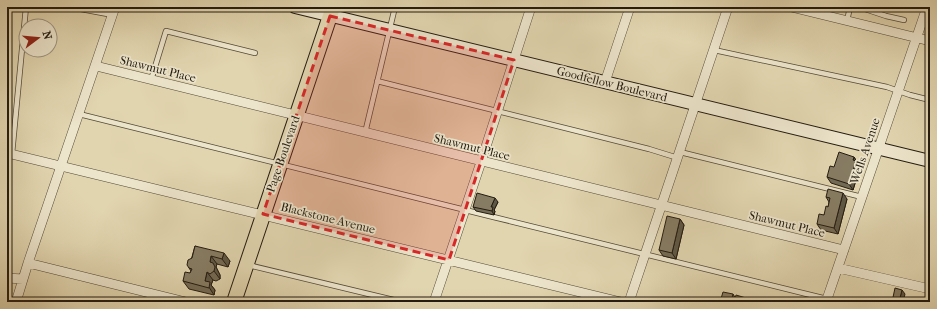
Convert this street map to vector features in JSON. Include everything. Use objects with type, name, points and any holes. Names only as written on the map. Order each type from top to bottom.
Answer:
[{"type":"main road","name":"Goodfellow Boulevard","points":[[295,7],[332,11],[389,31],[605,82],[930,162]]},
{"type":"main road","name":"Page Boulevard","points":[[234,302],[332,11]]},
{"type":"street","points":[[434,302],[531,7]]},
{"type":"street","points":[[605,82],[630,7]]},
{"type":"street","points":[[629,302],[728,7]]},
{"type":"street","points":[[791,7],[930,41]]},
{"type":"street","name":"Wells Avenue","points":[[827,300],[927,7]]},
{"type":"street","points":[[16,302],[114,11]]},
{"type":"street","name":"Shawmut Place","points":[[96,66],[662,206],[680,214],[844,250]]},
{"type":"street","name":"Blackstone Avenue","points":[[9,153],[621,302]]},
{"type":"street","points":[[28,263],[186,302]]},
{"type":"street","points":[[838,268],[930,289]]},
{"type":"street","points":[[7,278],[23,279]]},
{"type":"lane","points":[[9,153],[26,7]]},
{"type":"lane","points":[[70,7],[114,11]]},
{"type":"lane","points":[[364,133],[395,7]]},
{"type":"lane","points":[[847,21],[850,7]]},
{"type":"lane","points":[[860,7],[886,16],[904,20]]},
{"type":"lane","points":[[151,80],[166,32],[255,53]]},
{"type":"lane","points":[[714,50],[887,87],[930,100]]},
{"type":"lane","points":[[377,81],[649,149],[862,197]]},
{"type":"lane","points":[[79,114],[827,300]]},
{"type":"lane","points":[[247,265],[402,302]]},
{"type":"highlighted area","points":[[330,16],[514,60],[449,260],[263,214]]},
{"type":"building","points":[[839,152],[854,157],[853,160],[856,161],[849,184],[827,177],[830,166],[834,167]]},
{"type":"building","points":[[828,189],[843,193],[834,228],[817,224],[819,214],[824,215],[826,206],[828,207],[830,198],[826,197]]},
{"type":"building","points":[[477,193],[495,198],[491,207],[493,207],[492,211],[473,207]]},
{"type":"building","points":[[667,216],[680,219],[672,253],[659,250]]},
{"type":"building","points":[[195,246],[224,253],[222,259],[211,256],[210,262],[213,263],[215,267],[214,271],[210,274],[207,272],[205,281],[210,282],[209,288],[183,281],[185,272],[190,273],[192,269],[187,265],[188,260],[192,258]]},
{"type":"building","points":[[895,288],[902,290],[899,302],[892,302]]},
{"type":"building","points":[[723,292],[733,294],[731,302],[720,302]]},
{"type":"building","points":[[736,295],[746,298],[745,302],[734,302]]},
{"type":"building","points":[[749,298],[760,301],[748,302]]}]
